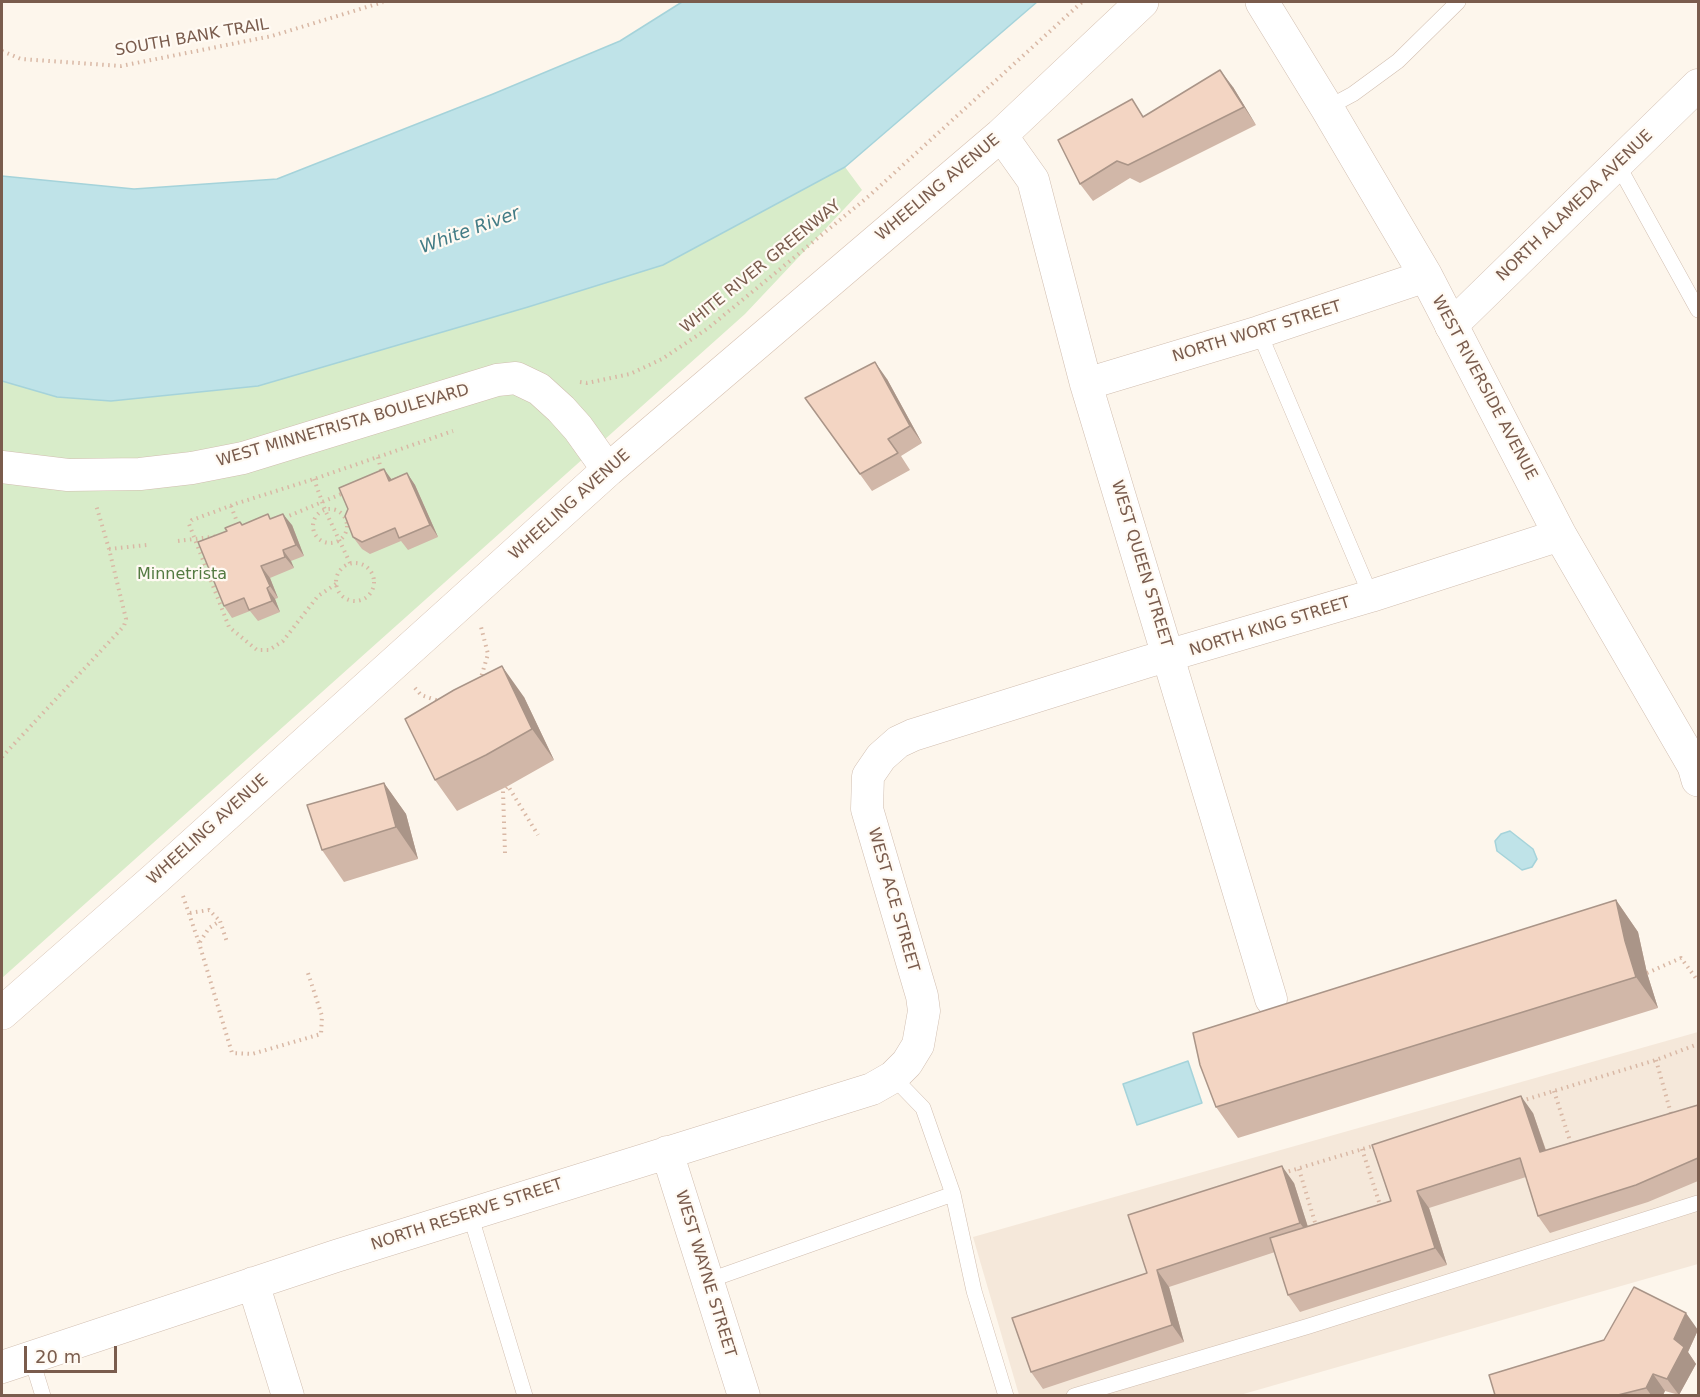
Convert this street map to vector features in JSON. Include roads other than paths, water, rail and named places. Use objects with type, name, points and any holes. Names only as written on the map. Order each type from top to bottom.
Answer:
[{"type":"main road","name":"WHEELING AVENUE","points":[[2,1013],[608,470],[1001,135],[1143,2]]},
{"type":"main road","name":"WEST RIVERSIDE AVENUE","points":[[1262,2],[1426,276],[1560,535],[1697,770]]},
{"type":"street","name":"NORTH ALAMEDA AVENUE","points":[[1451,326],[1698,85]]},
{"type":"street","name":"WEST QUEEN STREET","points":[[1001,135],[1033,180],[1086,384],[1271,999]]},
{"type":"street","name":"NORTH WORT STREET","points":[[1086,384],[1259,332],[1426,276]]},
{"type":"street","name":"WEST MINNETRISTA BOULEVARD","points":[[2,468],[68,475],[140,474],[192,468],[243,458],[496,380],[516,378],[538,389],[561,409],[578,428],[608,470]]},
{"type":"street","name":"NORTH KING STREET","points":[[881,757],[898,742],[913,735],[1146,662],[1371,596],[1560,535]]},
{"type":"street","name":"WEST ACE STREET","points":[[881,757],[868,776],[867,809],[922,996],[924,1011],[918,1046]]},
{"type":"street","name":"NORTH RESERVE STREET","points":[[2,1367],[253,1283],[872,1089],[892,1077],[907,1064],[918,1046]]},
{"type":"street","name":"WEST WAYNE STREET","points":[[667,1152],[744,1395]]},
{"type":"street","points":[[253,1283],[288,1395]]},
{"type":"lane","points":[[1327,108],[1353,94],[1398,61],[1458,2]]},
{"type":"lane","points":[[1618,165],[1698,310]]},
{"type":"lane","points":[[1259,332],[1371,596]]},
{"type":"lane","points":[[892,1077],[923,1108],[953,1194],[974,1291],[1006,1395]]},
{"type":"lane","points":[[706,1281],[953,1194]]},
{"type":"lane","points":[[1074,1395],[1309,1326],[1698,1203]]},
{"type":"lane","points":[[470,1214],[525,1395]]},
{"type":"lane","points":[[31,1357],[43,1395]]},
{"type":"water","name":"White River","points":[[682,2],[1037,2],[845,167],[663,265],[258,386],[111,401],[57,397],[2,381],[2,176],[134,189],[277,179],[620,41]]},
{"type":"water","points":[[1510,831],[1533,849],[1537,859],[1532,867],[1522,870],[1497,851],[1495,841],[1501,834]]},
{"type":"water","points":[[1188,1061],[1202,1103],[1137,1125],[1123,1084]]},
{"type":"park label","name":"Minnetrista","points":[[182,575]]}]
